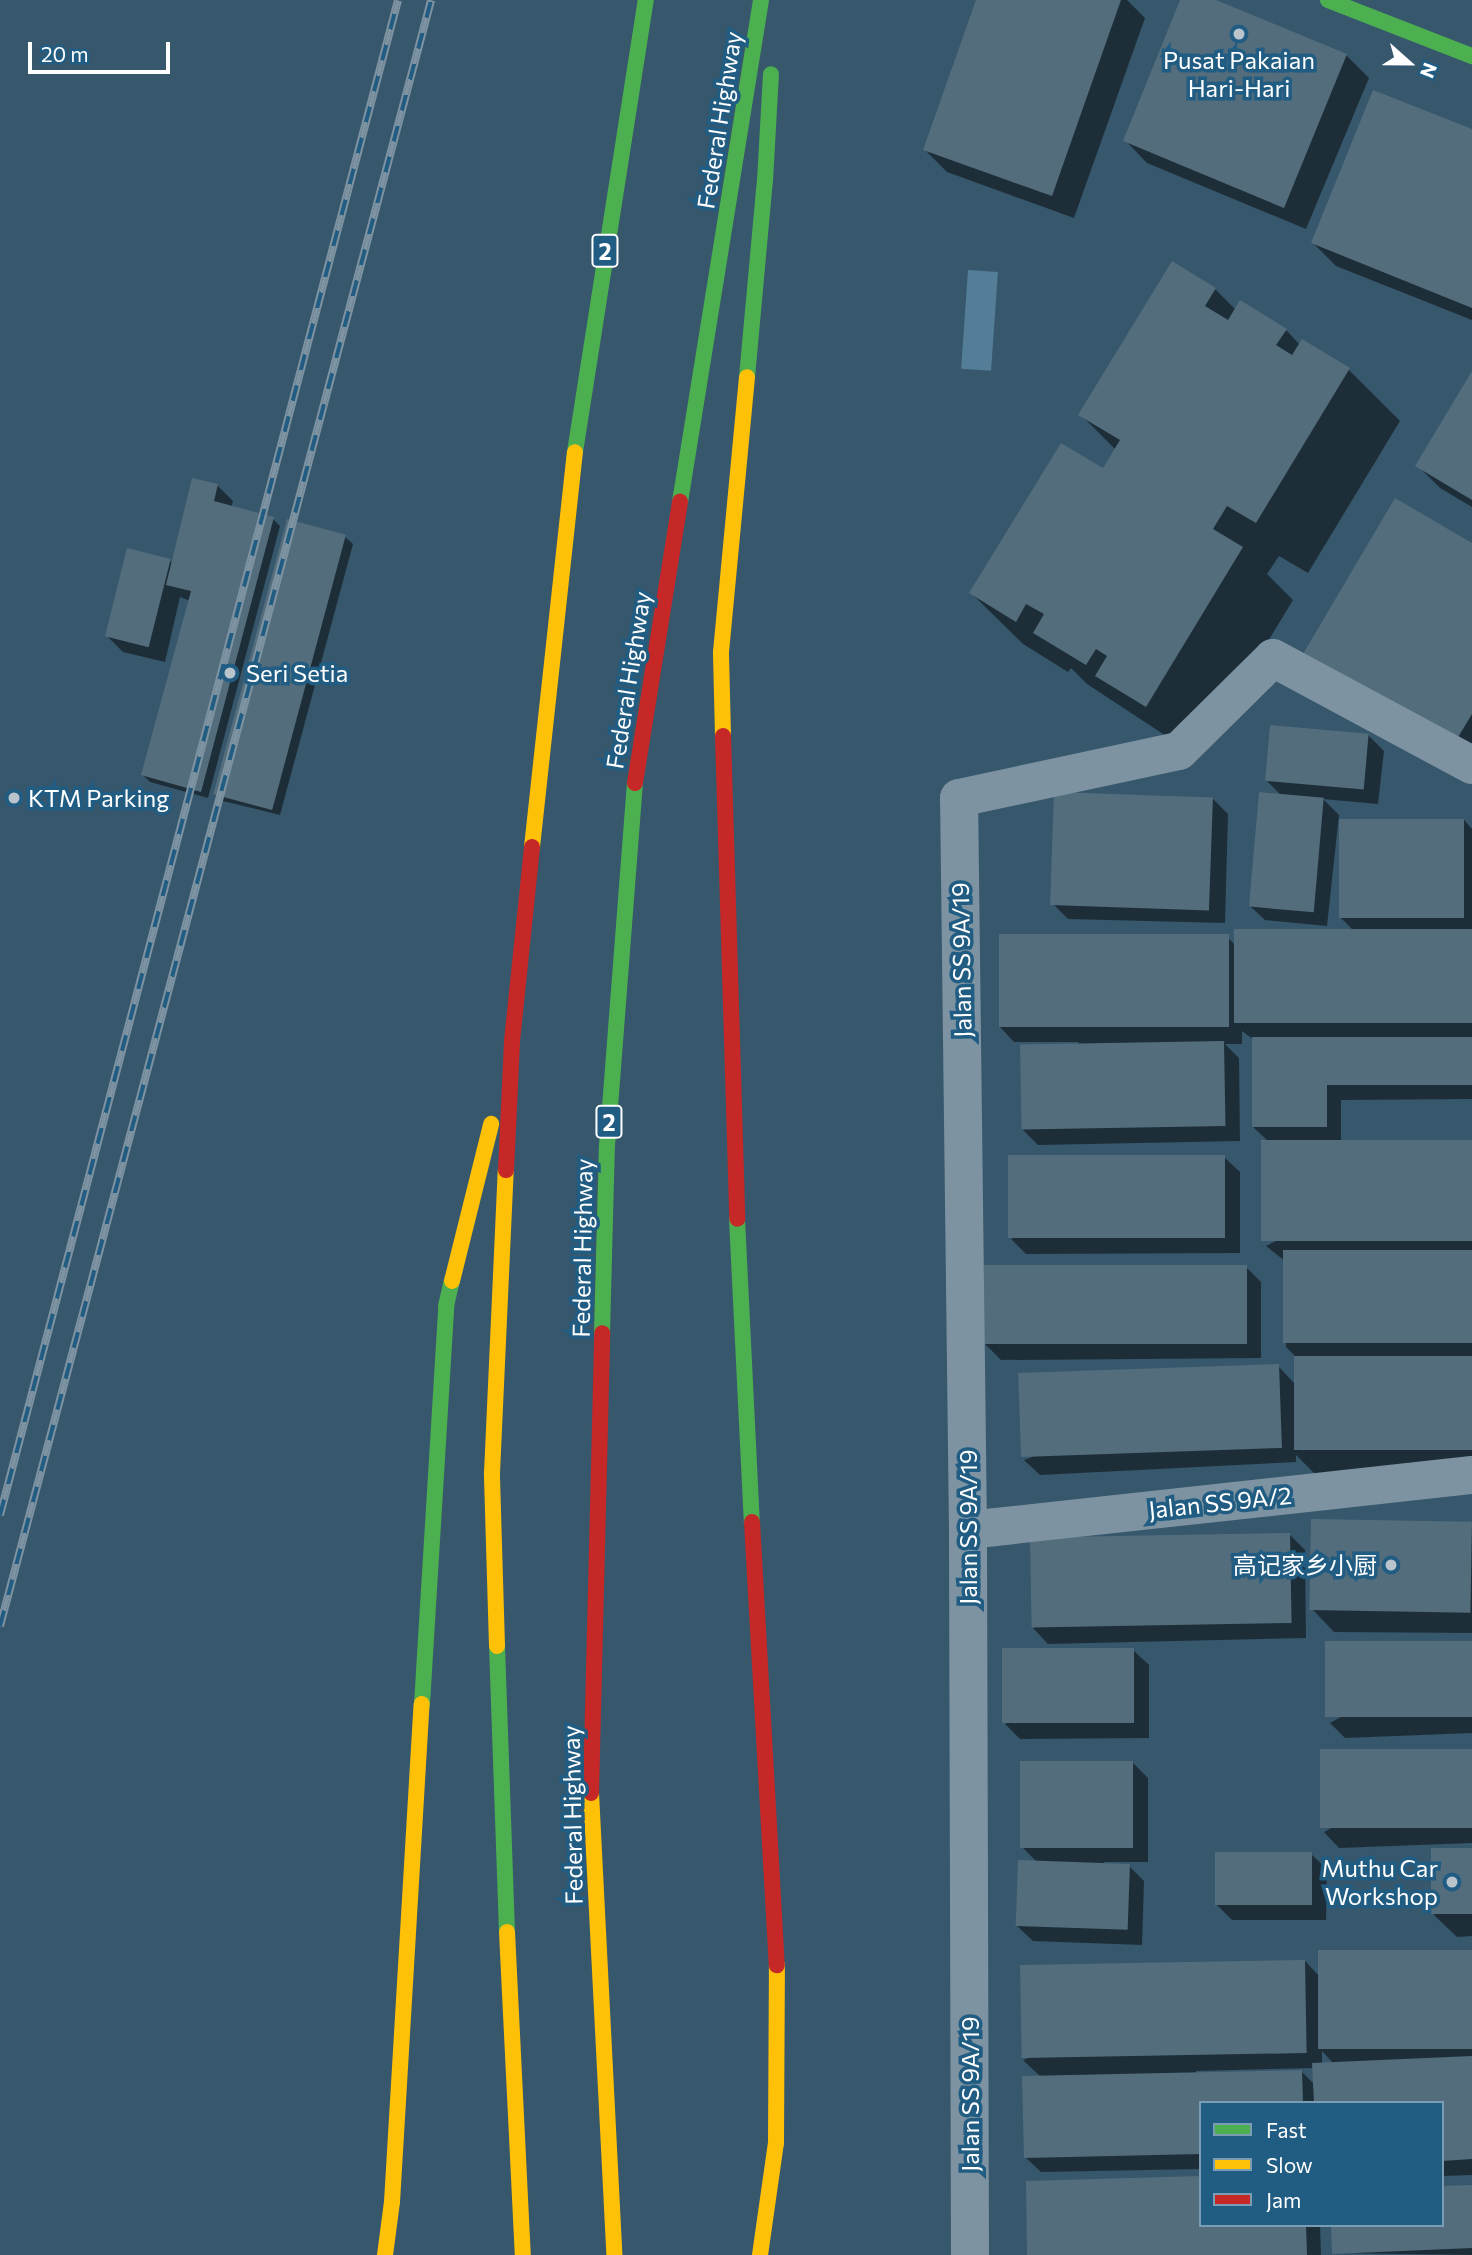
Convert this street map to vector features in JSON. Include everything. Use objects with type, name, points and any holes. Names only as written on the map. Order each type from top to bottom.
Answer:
[{"type":"main road","name":"2","points":[[523,2255],[501,1802],[492,1473],[512,1041],[573,464],[646,0]]},
{"type":"main road","name":"Federal Highway","points":[[614,2255],[591,1796],[607,1146],[633,796],[761,0]]},
{"type":"main road","points":[[774,28],[775,0]]},
{"type":"main road","points":[[1328,0],[1472,56]]},
{"type":"main road","points":[[760,2255],[776,2143],[777,1930],[740,1329],[721,652],[765,181],[772,56]]},
{"type":"main road","points":[[385,2255],[392,2202],[446,1306],[512,1041]]},
{"type":"street","name":"Jalan SS 9A/19","points":[[970,2255],[968,1530],[959,798],[1179,751],[1273,658],[1472,765]]},
{"type":"street","name":"Jalan SS 9A/2","points":[[968,1530],[1472,1475]]},
{"type":"water","points":[[968,270],[998,272],[991,371],[961,369]]},
{"type":"building","points":[[976,0],[1121,0],[1052,196],[923,150]]},
{"type":"building","points":[[1180,0],[1216,0],[1347,54],[1284,208],[1123,141]]},
{"type":"building","points":[[1373,90],[1472,129],[1472,308],[1311,243]]},
{"type":"building","points":[[1172,261],[1216,288],[1205,306],[1228,320],[1240,300],[1287,329],[1276,345],[1292,355],[1302,339],[1350,368],[1256,523],[1227,506],[1213,529],[1243,547],[1146,707],[1095,676],[1107,656],[1096,649],[1086,665],[1033,633],[1044,614],[1026,604],[1016,622],[969,593],[1061,443],[1103,468],[1120,440],[1078,415]]},
{"type":"building","points":[[1472,371],[1472,500],[1415,466]]},
{"type":"building","points":[[192,478],[218,484],[214,501],[274,517],[201,792],[141,775],[191,591],[166,585]]},
{"type":"building","points":[[1395,498],[1472,543],[1472,714],[1454,744],[1303,654]]},
{"type":"building","points":[[287,519],[346,535],[272,810],[213,794]]},
{"type":"building","points":[[127,548],[171,559],[149,647],[105,636]]},
{"type":"building","points":[[1270,725],[1369,734],[1364,789],[1265,781]]},
{"type":"building","points":[[1054,792],[1213,798],[1209,910],[1050,905]]},
{"type":"building","points":[[1259,792],[1324,798],[1314,912],[1249,907]]},
{"type":"building","points":[[1339,819],[1464,819],[1464,918],[1339,918]]},
{"type":"building","points":[[1234,929],[1472,929],[1472,1023],[1234,1023]]},
{"type":"building","points":[[999,934],[1229,934],[1229,1027],[999,1027]]},
{"type":"building","points":[[1252,1037],[1472,1037],[1472,1085],[1327,1085],[1327,1127],[1252,1127]]},
{"type":"building","points":[[1224,1041],[1225,1126],[1022,1130],[1020,1045]]},
{"type":"building","points":[[1261,1140],[1472,1140],[1472,1241],[1261,1241]]},
{"type":"building","points":[[1008,1155],[1225,1155],[1225,1238],[1008,1238]]},
{"type":"building","points":[[1283,1250],[1472,1250],[1472,1343],[1283,1343]]},
{"type":"building","points":[[984,1265],[1247,1265],[1247,1344],[984,1344]]},
{"type":"building","points":[[1294,1356],[1472,1356],[1472,1450],[1294,1450]]},
{"type":"building","points":[[1279,1364],[1282,1448],[1021,1457],[1018,1373]]},
{"type":"building","name":"高记家乡小厨","points":[[1311,1519],[1472,1522],[1470,1613],[1309,1610]]},
{"type":"building","points":[[1290,1533],[1292,1623],[1032,1628],[1030,1538]]},
{"type":"building","points":[[1325,1641],[1472,1641],[1472,1717],[1325,1717]]},
{"type":"building","points":[[1002,1648],[1134,1648],[1134,1723],[1002,1723]]},
{"type":"building","points":[[1320,1749],[1472,1749],[1472,1828],[1320,1828]]},
{"type":"building","points":[[1020,1761],[1133,1761],[1133,1848],[1020,1848]]},
{"type":"building","name":"Muthu Car Workshop","points":[[1431,1848],[1472,1848],[1472,1914],[1431,1914]]},
{"type":"building","points":[[1215,1852],[1312,1852],[1312,1905],[1215,1905]]},
{"type":"building","points":[[1018,1860],[1130,1864],[1128,1930],[1016,1926]]},
{"type":"building","points":[[1318,1950],[1472,1950],[1472,2049],[1318,2049]]},
{"type":"building","points":[[1305,1960],[1307,2053],[1022,2058],[1020,1965]]},
{"type":"building","points":[[1472,2056],[1472,2159],[1444,2161],[1444,2101],[1314,2101],[1312,2063]]},
{"type":"building","points":[[1302,2070],[1303,2101],[1199,2101],[1199,2154],[1024,2158],[1022,2076]]},
{"type":"building","points":[[1199,2176],[1199,2227],[1306,2227],[1307,2255],[1027,2255],[1026,2181]]},
{"type":"building","points":[[1472,2185],[1472,2248],[1332,2254],[1331,2227],[1444,2227],[1444,2186]]},
{"type":"railway","points":[[0,1515],[398,0]]},
{"type":"railway","points":[[0,1626],[431,0]]},
{"type":"traffic: fast","points":[[575,452],[646,0]]},
{"type":"traffic: fast","points":[[680,502],[761,0]]},
{"type":"traffic: fast","points":[[1328,0],[1472,56]]},
{"type":"traffic: fast","points":[[747,377],[765,181],[771,74]]},
{"type":"traffic: fast","points":[[602,1333],[607,1146],[635,783]]},
{"type":"traffic: fast","points":[[737,1219],[752,1522]]},
{"type":"traffic: fast","points":[[422,1704],[446,1306],[452,1281]]},
{"type":"traffic: fast","points":[[497,1646],[507,1932]]},
{"type":"traffic: slow","points":[[723,736],[721,652],[747,377]]},
{"type":"traffic: slow","points":[[532,847],[575,452]]},
{"type":"traffic: slow","points":[[452,1281],[491,1124]]},
{"type":"traffic: slow","points":[[497,1646],[492,1473],[506,1170]]},
{"type":"traffic: slow","points":[[385,2255],[392,2202],[422,1704]]},
{"type":"traffic: slow","points":[[591,1793],[614,2255]]},
{"type":"traffic: slow","points":[[507,1932],[523,2255]]},
{"type":"traffic: slow","points":[[760,2255],[776,2143],[777,1965]]},
{"type":"traffic: jam","points":[[635,783],[680,502]]},
{"type":"traffic: jam","points":[[723,736],[737,1219]]},
{"type":"traffic: jam","points":[[506,1170],[512,1041],[532,847]]},
{"type":"traffic: jam","points":[[591,1793],[602,1333]]},
{"type":"traffic: jam","points":[[752,1522],[777,1965]]},
{"type":"place","name":"Pusat Pakaian Hari-Hari","points":[[1239,34]]},
{"type":"place","name":"Seri Setia","points":[[230,673]]},
{"type":"place","name":"KTM Parking","points":[[14,798]]},
{"type":"place","name":"高记家乡小厨","points":[[1391,1565]]},
{"type":"place","name":"Muthu Car Workshop","points":[[1452,1882]]}]
